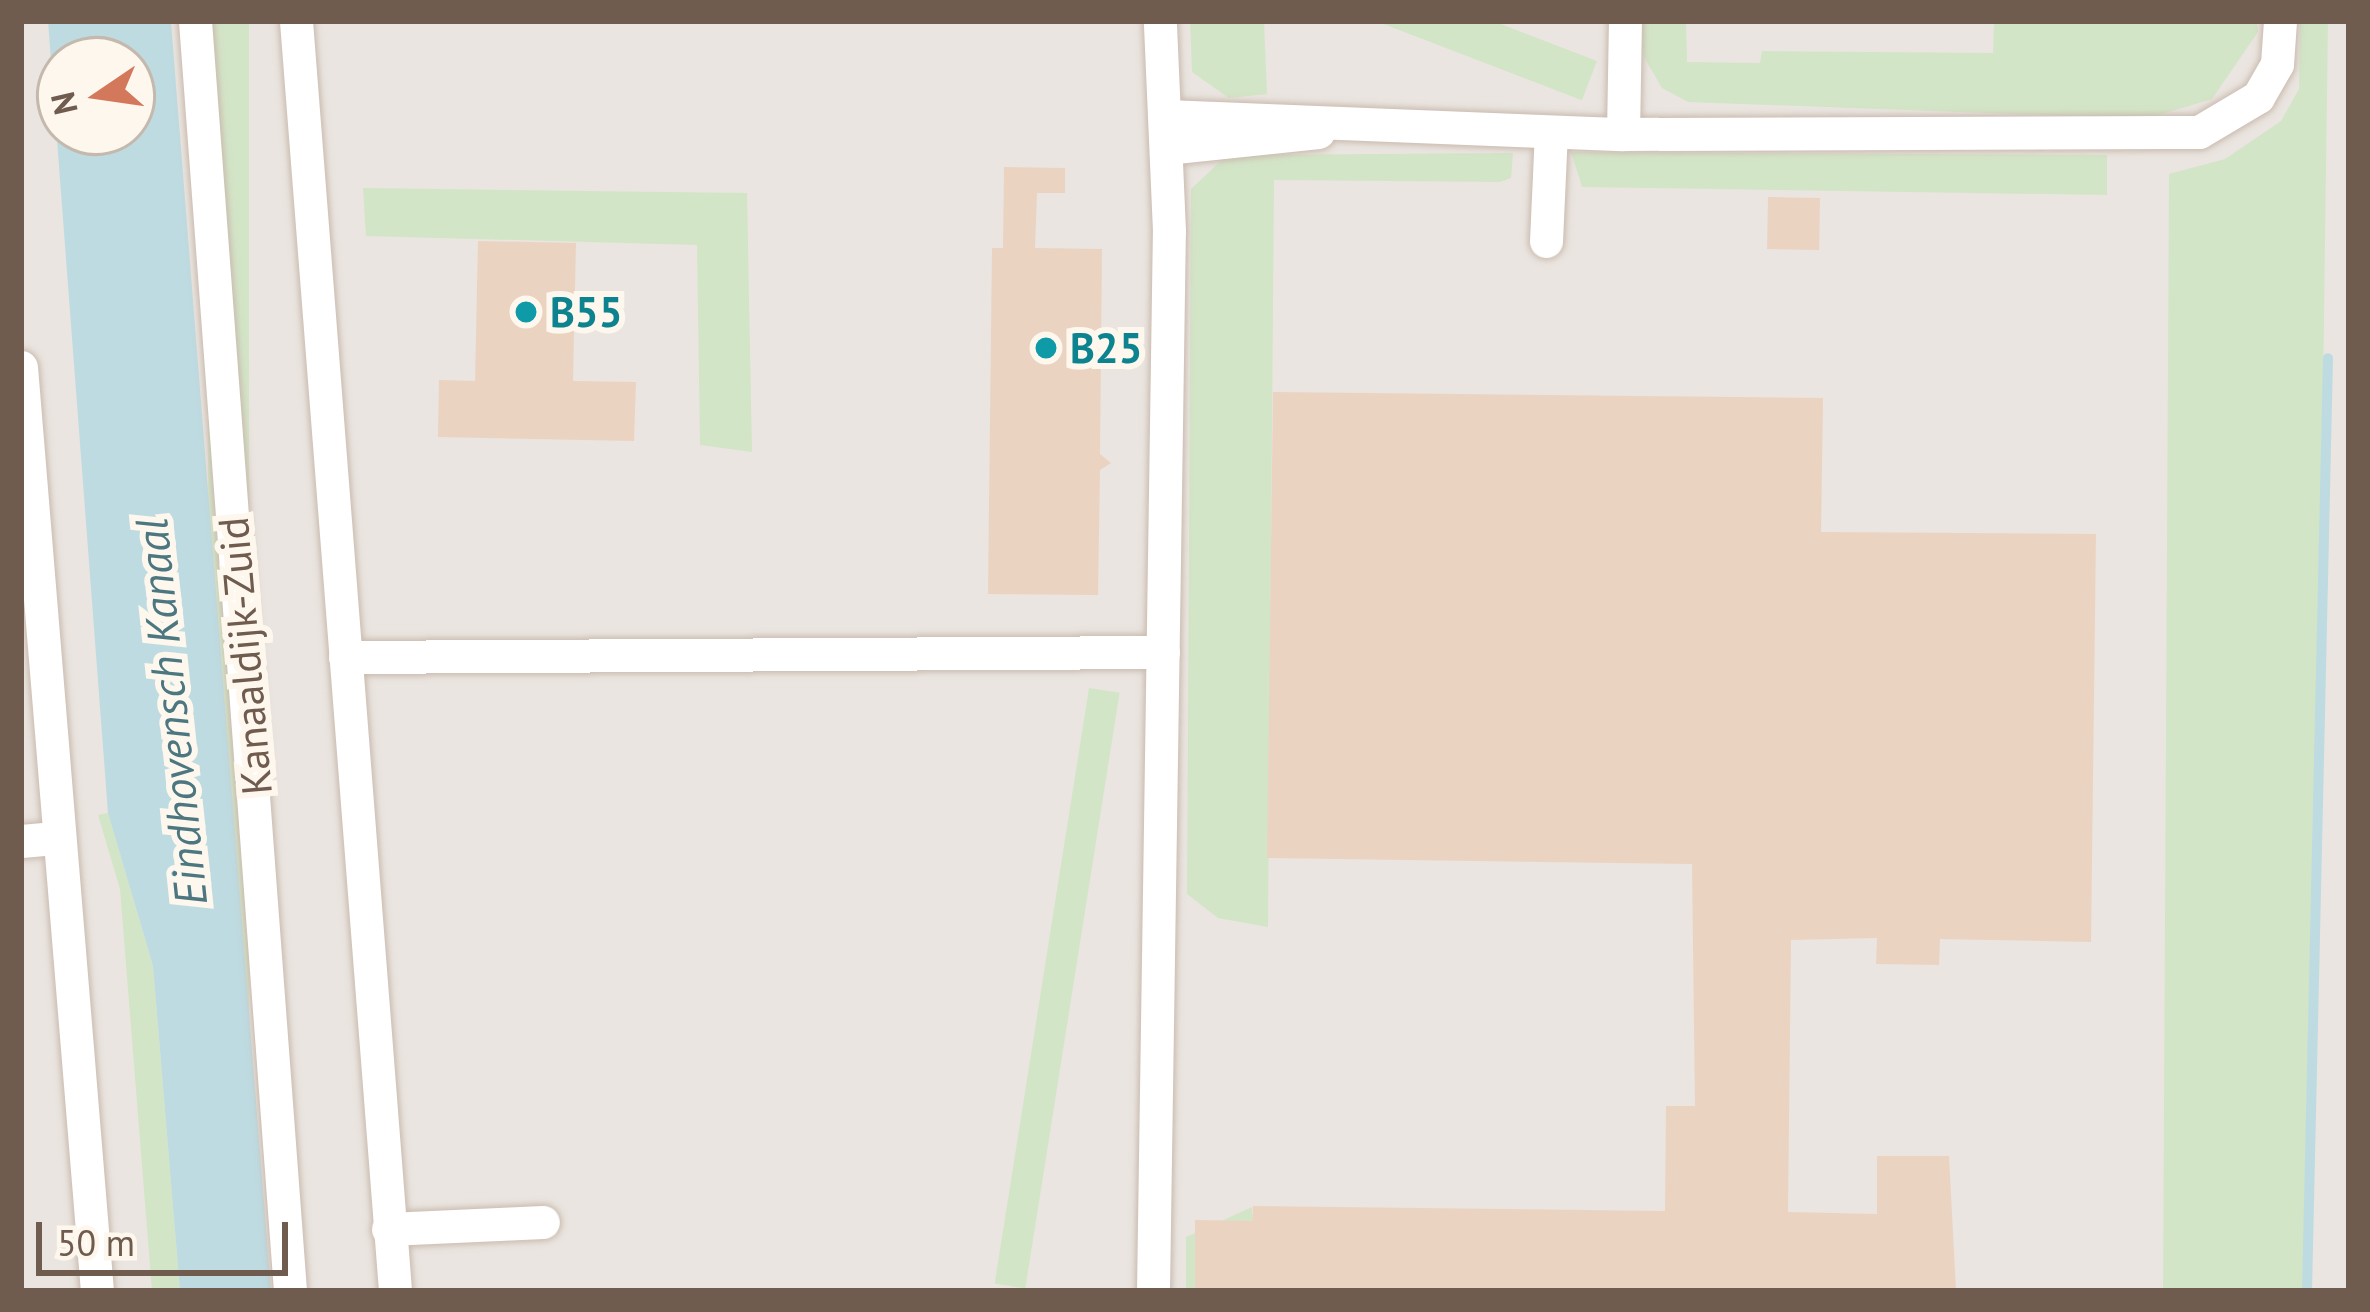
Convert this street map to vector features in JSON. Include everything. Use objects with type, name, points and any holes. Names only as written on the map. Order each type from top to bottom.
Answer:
[{"type":"street","name":"Kanaaldijk-Zuid","points":[[195,21],[290,1291]]},
{"type":"street","points":[[296,21],[395,1291]]},
{"type":"street","points":[[1153,1291],[1166,132],[1160,21]]},
{"type":"street","points":[[1623,134],[1625,21]]},
{"type":"street","points":[[1166,132],[1331,128],[1623,134],[2199,132],[2258,97],[2277,64],[2280,21]]},
{"type":"street","points":[[1546,241],[1551,133]]},
{"type":"street","points":[[21,367],[97,1291]]},
{"type":"street","points":[[345,657],[1163,652]]},
{"type":"street","points":[[21,841],[58,838]]},
{"type":"street","points":[[388,1229],[543,1222]]},
{"type":"shaded area","points":[[21,21],[2349,21],[2349,1291],[21,1291]]},
{"type":"green space","points":[[208,21],[249,21],[249,1291],[208,1291]]},
{"type":"green space","points":[[1190,21],[1264,21],[1267,94],[1229,98],[1192,72]]},
{"type":"green space","points":[[1376,21],[1493,21],[1597,61],[1582,100]]},
{"type":"green space","points":[[1642,21],[1686,21],[1687,62],[1760,63],[1762,51],[1993,53],[1994,21],[2257,21],[2258,32],[2212,99],[2145,119],[1688,102],[1662,88],[1641,52]]},
{"type":"green space","points":[[2300,21],[2328,21],[2311,1291],[2163,1291],[2169,174],[2225,159],[2281,121],[2299,89]]},
{"type":"green space","points":[[1571,152],[2107,155],[2107,195],[1582,187]]},
{"type":"green space","points":[[1513,153],[1511,178],[1500,182],[1274,180],[1268,927],[1218,918],[1187,894],[1191,189],[1227,155]]},
{"type":"green space","points":[[363,188],[747,193],[752,452],[700,445],[697,245],[366,236]]},
{"type":"green space","points":[[1089,688],[1120,693],[1025,1288],[995,1284]]},
{"type":"green space","points":[[108,813],[153,966],[180,1291],[152,1291],[120,889],[98,815]]},
{"type":"green space","points":[[1252,1207],[1251,1291],[1186,1291],[1186,1237]]},
{"type":"water","name":"Eindhovensch Kanaal","points":[[48,21],[171,21],[271,1291],[180,1291],[153,966],[108,813],[58,156],[156,156],[156,36],[49,36]]},
{"type":"building","name":"B25","points":[[1004,167],[1065,168],[1065,193],[1037,193],[1035,248],[1102,249],[1100,454],[1111,463],[1100,470],[1098,595],[988,594],[992,248],[1003,248]]},
{"type":"building","points":[[1768,197],[1820,198],[1819,250],[1767,249]]},
{"type":"building","name":"B55","points":[[478,241],[576,243],[573,381],[636,382],[634,441],[438,437],[439,380],[475,381]]},
{"type":"building","points":[[1273,392],[1823,398],[1821,532],[2096,534],[2091,942],[1940,939],[1939,965],[1876,964],[1877,938],[1791,940],[1788,1212],[1877,1214],[1877,1156],[1949,1156],[1956,1291],[1195,1291],[1195,1220],[1252,1221],[1253,1206],[1665,1211],[1666,1106],[1695,1106],[1692,864],[1267,858]]},
{"type":"waterway","points":[[2307,1291],[2328,358]]},
{"type":"place","name":"B55","points":[[526,312]]},
{"type":"place","name":"B25","points":[[1046,348]]}]
